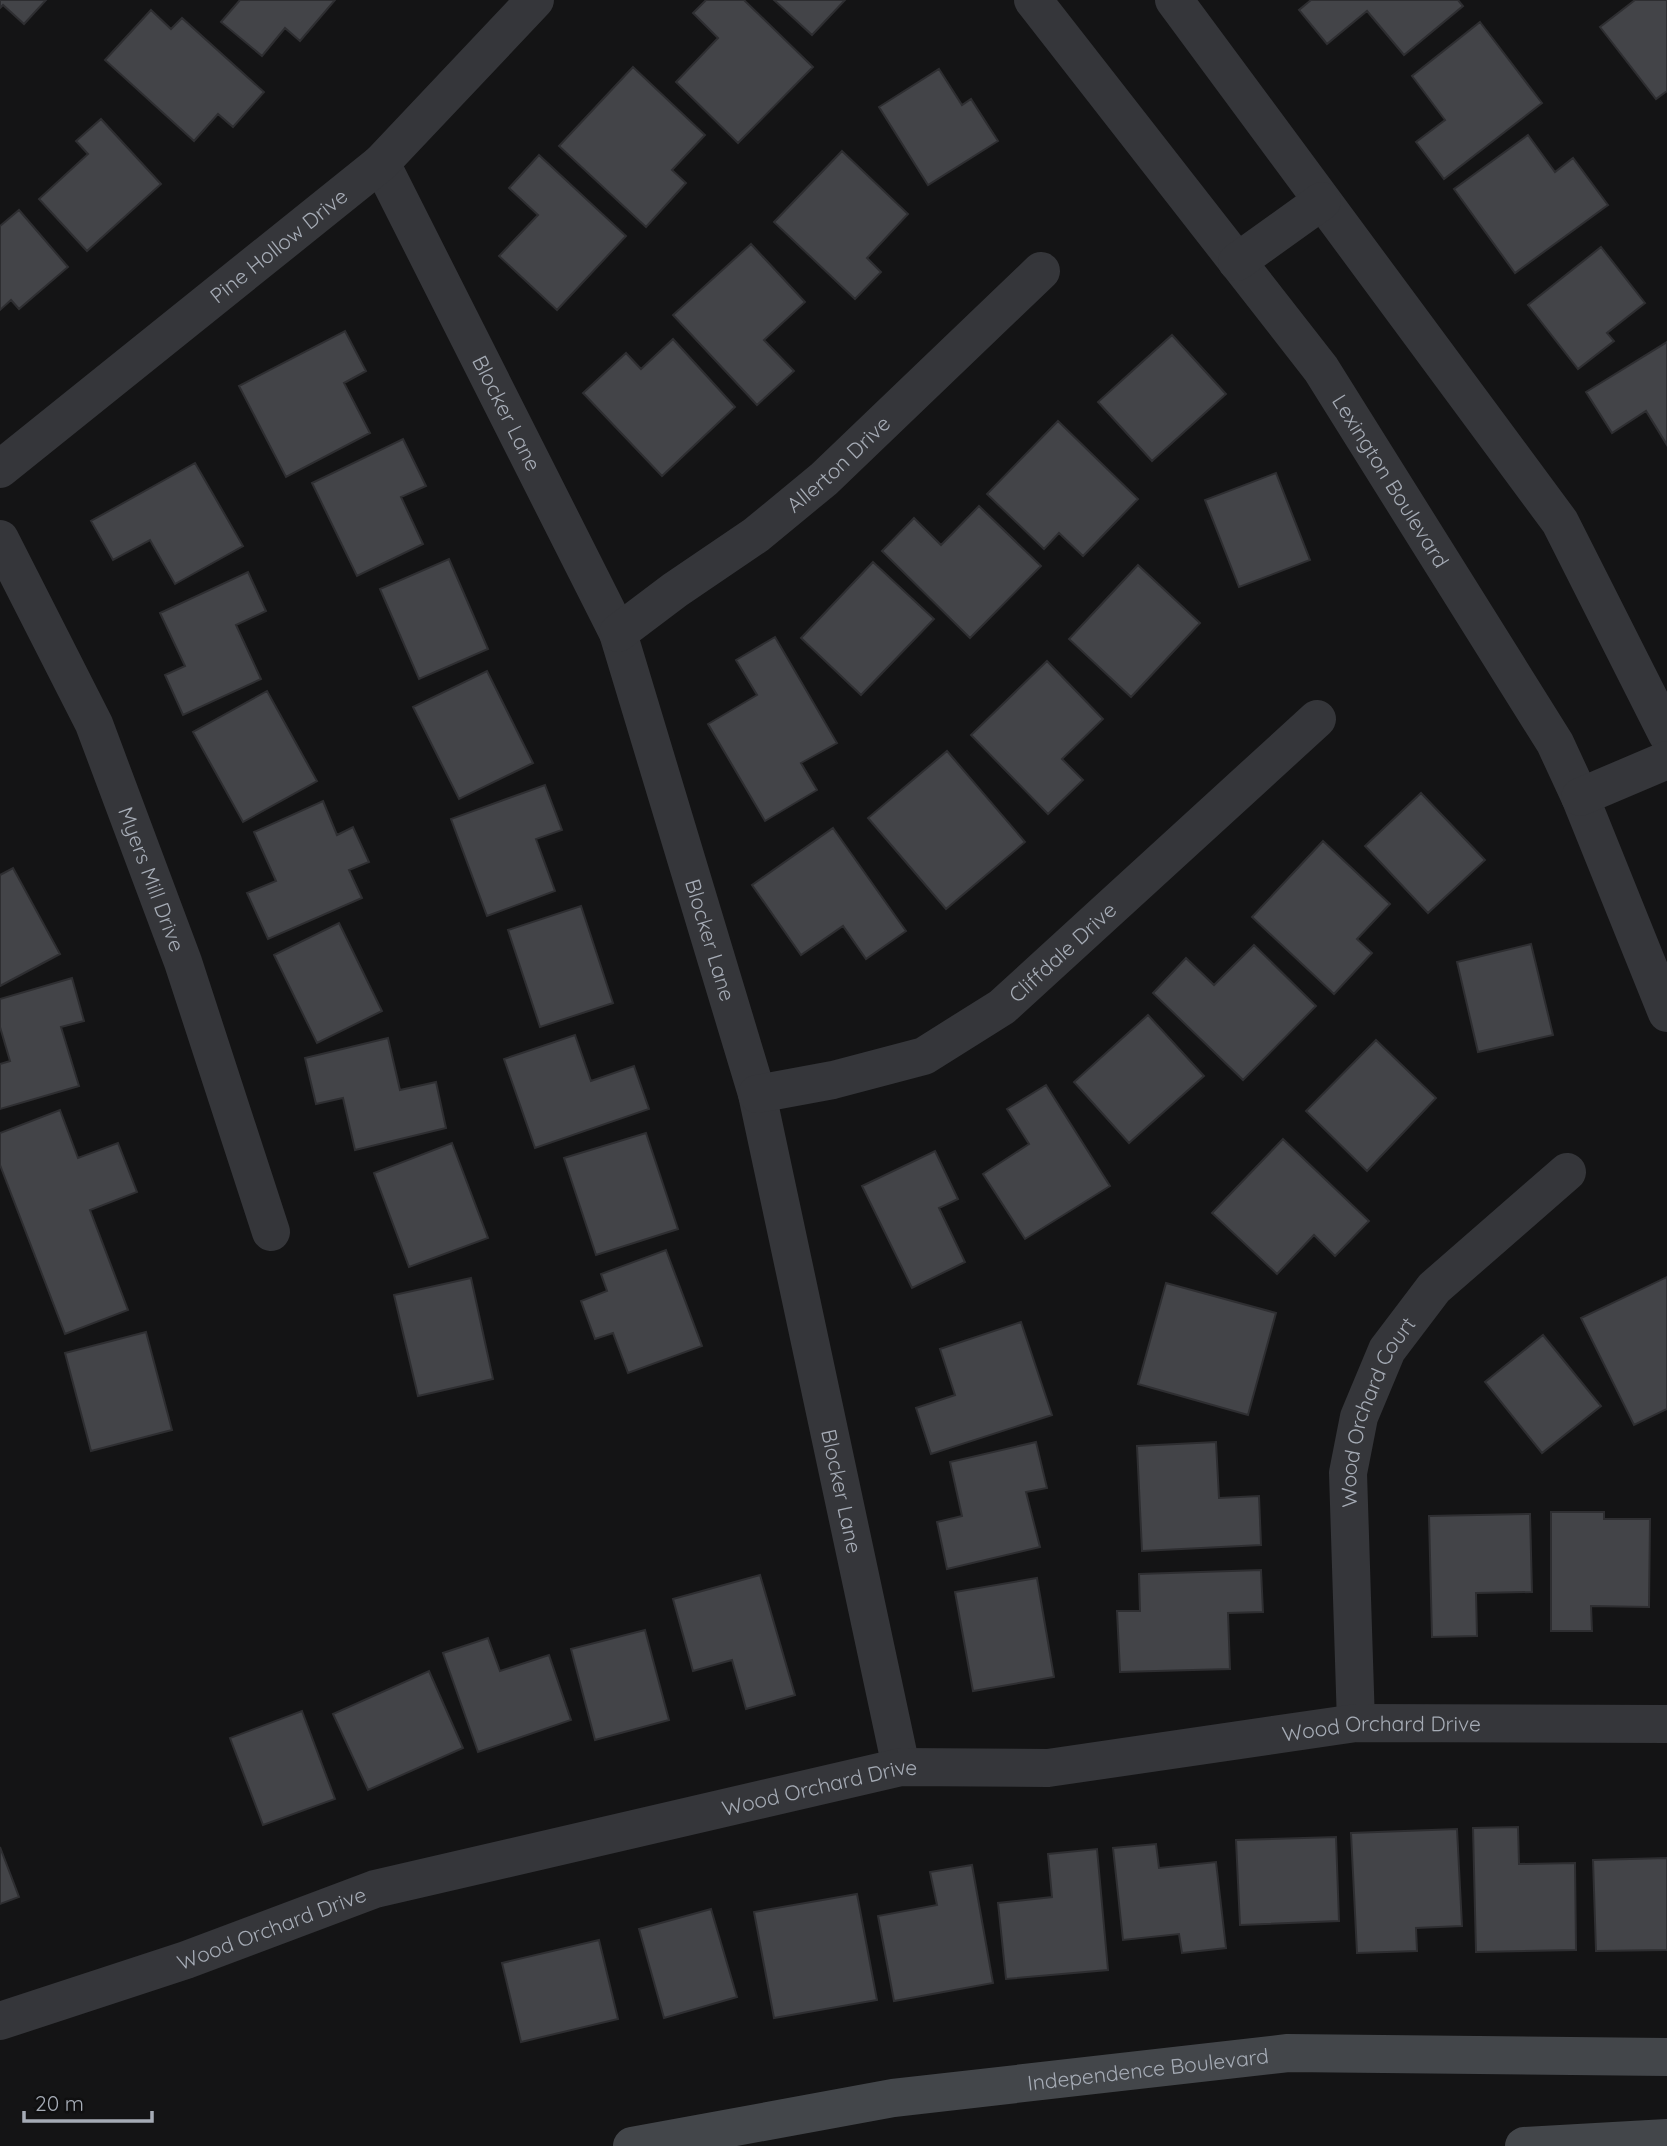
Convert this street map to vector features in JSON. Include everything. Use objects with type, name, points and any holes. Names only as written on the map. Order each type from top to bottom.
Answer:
[{"type":"main road","name":"Independence Boulevard","points":[[632,2146],[893,2098],[1288,2053],[1667,2057]]},
{"type":"main road","points":[[1524,2146],[1667,2138]]},
{"type":"street","name":"Pine Hollow Drive","points":[[0,469],[381,163],[535,0]]},
{"type":"street","name":"Lexington Boulevard","points":[[1033,0],[1321,369],[1555,743],[1580,797],[1667,1013]]},
{"type":"street","points":[[1174,0],[1560,522],[1667,734]]},
{"type":"street","name":"Blocker Lane","points":[[381,163],[618,633],[757,1094],[901,1767]]},
{"type":"street","points":[[1237,262],[1322,201]]},
{"type":"street","name":"Allerton Drive","points":[[618,633],[756,535],[824,479],[1041,271]]},
{"type":"street","name":"Myers Mill Drive","points":[[0,540],[94,724],[183,962],[271,1232]]},
{"type":"street","name":"Cliffdale Drive","points":[[757,1094],[833,1080],[924,1056],[1002,1007],[1317,719]]},
{"type":"street","points":[[1580,797],[1667,760]]},
{"type":"street","name":"Wood Orchard Court","points":[[1356,1723],[1348,1473],[1360,1417],[1387,1350],[1434,1288],[1567,1172]]},
{"type":"street","name":"Wood Orchard Drive","points":[[0,2021],[186,1960],[375,1889],[901,1767],[1048,1768],[1356,1723],[1667,1724]]},
{"type":"building","points":[[0,0],[46,0],[24,24],[3,5],[0,8]]},
{"type":"building","points":[[240,0],[335,0],[300,41],[285,28],[262,56],[221,22]]},
{"type":"building","points":[[706,0],[744,0],[813,67],[738,143],[676,82],[718,38],[693,13]]},
{"type":"building","points":[[774,0],[845,0],[812,35]]},
{"type":"building","points":[[1311,0],[1458,0],[1463,6],[1404,55],[1367,11],[1327,44],[1299,10]]},
{"type":"building","points":[[1635,0],[1667,0],[1667,91],[1656,99],[1600,27]]},
{"type":"building","points":[[151,10],[171,29],[182,18],[264,92],[233,127],[218,114],[194,141],[105,60]]},
{"type":"building","points":[[1480,22],[1542,103],[1444,179],[1416,142],[1445,120],[1412,76]]},
{"type":"building","points":[[633,67],[705,135],[672,170],[686,183],[646,227],[559,146]]},
{"type":"building","points":[[939,69],[962,105],[971,99],[998,141],[928,185],[879,107]]},
{"type":"building","points":[[101,119],[161,184],[87,251],[39,199],[88,154],[76,141]]},
{"type":"building","points":[[1528,135],[1555,172],[1573,158],[1608,205],[1515,273],[1454,189]]},
{"type":"building","points":[[842,151],[908,214],[867,258],[881,272],[855,299],[774,222]]},
{"type":"building","points":[[539,155],[626,236],[557,310],[499,256],[538,215],[509,188]]},
{"type":"building","points":[[19,210],[68,267],[19,309],[11,300],[0,310],[0,226]]},
{"type":"building","points":[[751,244],[805,302],[764,340],[794,371],[757,405],[673,315]]},
{"type":"building","points":[[1601,247],[1645,303],[1607,333],[1614,341],[1578,369],[1528,305]]},
{"type":"building","points":[[345,331],[366,371],[344,383],[370,433],[286,477],[239,386]]},
{"type":"building","points":[[1172,335],[1226,394],[1152,461],[1098,402]]},
{"type":"building","points":[[673,339],[735,407],[662,476],[583,393],[626,353],[641,369]]},
{"type":"building","points":[[1667,342],[1667,445],[1646,411],[1612,433],[1586,392]]},
{"type":"building","points":[[1058,421],[1138,499],[1083,556],[1059,533],[1044,549],[987,494]]},
{"type":"building","points":[[403,439],[426,486],[401,497],[423,544],[357,576],[312,483]]},
{"type":"building","points":[[195,463],[243,546],[175,584],[150,540],[113,560],[91,521]]},
{"type":"building","points":[[1276,473],[1310,560],[1239,587],[1205,500]]},
{"type":"building","points":[[979,506],[1041,566],[970,638],[882,551],[914,518],[941,545]]},
{"type":"building","points":[[449,559],[488,649],[419,679],[380,589]]},
{"type":"building","points":[[873,562],[934,619],[861,695],[801,638]]},
{"type":"building","points":[[1138,565],[1200,623],[1131,697],[1069,639]]},
{"type":"building","points":[[248,572],[266,611],[236,625],[261,679],[183,715],[165,675],[185,666],[160,613]]},
{"type":"building","points":[[775,637],[837,743],[801,763],[817,790],[765,821],[708,724],[757,695],[736,660]]},
{"type":"building","points":[[1047,661],[1103,719],[1062,759],[1083,780],[1048,814],[971,735]]},
{"type":"building","points":[[487,671],[533,763],[459,799],[413,707]]},
{"type":"building","points":[[267,691],[317,781],[243,822],[193,732]]},
{"type":"building","points":[[947,751],[1025,842],[946,909],[868,818]]},
{"type":"building","points":[[545,785],[562,830],[536,839],[555,891],[487,916],[451,819]]},
{"type":"building","points":[[1421,793],[1485,860],[1428,913],[1365,846]]},
{"type":"building","points":[[323,801],[337,835],[353,827],[369,862],[349,870],[362,898],[268,939],[247,893],[276,881],[254,832]]},
{"type":"building","points":[[833,828],[906,931],[866,959],[843,926],[801,955],[752,885]]},
{"type":"building","points":[[1323,841],[1390,904],[1357,939],[1372,953],[1334,994],[1252,917]]},
{"type":"building","points":[[13,868],[60,954],[0,986],[0,875]]},
{"type":"building","points":[[581,906],[613,1003],[540,1027],[508,930]]},
{"type":"building","points":[[339,923],[382,1011],[317,1043],[274,955]]},
{"type":"building","points":[[1531,944],[1553,1035],[1478,1052],[1457,962]]},
{"type":"building","points":[[1254,945],[1316,1006],[1243,1080],[1153,993],[1186,958],[1214,985]]},
{"type":"building","points":[[72,978],[84,1021],[61,1027],[79,1086],[0,1109],[0,1064],[10,1061],[0,1027],[0,999]]},
{"type":"building","points":[[1148,1015],[1204,1076],[1129,1143],[1074,1082]]},
{"type":"building","points":[[575,1035],[591,1081],[634,1066],[649,1109],[535,1148],[504,1059]]},
{"type":"building","points":[[388,1038],[400,1090],[436,1082],[446,1128],[355,1150],[343,1098],[316,1104],[305,1058]]},
{"type":"building","points":[[1376,1040],[1436,1098],[1367,1171],[1306,1111]]},
{"type":"building","points":[[1046,1085],[1110,1186],[1025,1239],[983,1174],[1029,1144],[1007,1109]]},
{"type":"building","points":[[60,1110],[78,1158],[118,1143],[137,1192],[90,1210],[128,1310],[65,1334],[0,1165],[0,1133]]},
{"type":"building","points":[[646,1133],[678,1229],[596,1255],[564,1158]]},
{"type":"building","points":[[1283,1139],[1369,1221],[1335,1256],[1314,1235],[1277,1274],[1212,1213]]},
{"type":"building","points":[[452,1143],[488,1238],[409,1267],[374,1173]]},
{"type":"building","points":[[935,1151],[958,1199],[939,1208],[965,1262],[912,1288],[862,1186]]},
{"type":"building","points":[[666,1250],[702,1346],[628,1373],[613,1333],[595,1339],[581,1301],[607,1291],[601,1274]]},
{"type":"building","points":[[1667,1277],[1667,1409],[1634,1425],[1581,1318]]},
{"type":"building","points":[[471,1278],[493,1379],[418,1396],[394,1295]]},
{"type":"building","points":[[1166,1283],[1276,1313],[1248,1415],[1138,1384]]},
{"type":"building","points":[[1021,1322],[1052,1415],[931,1454],[916,1408],[955,1395],[940,1349]]},
{"type":"building","points":[[146,1332],[172,1430],[91,1451],[65,1353]]},
{"type":"building","points":[[1543,1335],[1601,1406],[1542,1453],[1485,1382]]},
{"type":"building","points":[[1036,1442],[1047,1488],[1026,1492],[1040,1547],[947,1569],[937,1522],[962,1516],[950,1462]]},
{"type":"building","points":[[1216,1442],[1219,1498],[1259,1496],[1261,1545],[1142,1551],[1137,1446]]},
{"type":"building","points":[[1551,1512],[1604,1512],[1604,1519],[1650,1519],[1649,1607],[1591,1606],[1592,1631],[1551,1631]]},
{"type":"building","points":[[1530,1514],[1532,1592],[1476,1593],[1477,1636],[1432,1637],[1429,1516]]},
{"type":"building","points":[[1261,1570],[1263,1612],[1228,1613],[1230,1669],[1120,1672],[1117,1611],[1140,1611],[1139,1574]]},
{"type":"building","points":[[760,1575],[795,1695],[746,1709],[732,1660],[693,1671],[673,1599]]},
{"type":"building","points":[[1037,1578],[1054,1677],[973,1691],[955,1592]]},
{"type":"building","points":[[645,1630],[669,1720],[595,1740],[571,1649]]},
{"type":"building","points":[[488,1638],[500,1671],[549,1655],[571,1720],[478,1752],[443,1653]]},
{"type":"building","points":[[429,1671],[463,1748],[368,1790],[333,1714]]},
{"type":"building","points":[[302,1711],[335,1799],[263,1825],[230,1738]]},
{"type":"building","points":[[1518,1827],[1519,1864],[1575,1863],[1576,1950],[1476,1952],[1473,1828]]},
{"type":"building","points":[[1457,1829],[1462,1926],[1416,1928],[1417,1951],[1357,1953],[1351,1833]]},
{"type":"building","points":[[1336,1837],[1339,1921],[1240,1925],[1236,1840]]},
{"type":"building","points":[[1156,1844],[1159,1868],[1216,1862],[1226,1948],[1182,1953],[1179,1934],[1123,1940],[1113,1848]]},
{"type":"building","points":[[0,1847],[19,1897],[0,1904]]},
{"type":"building","points":[[1097,1849],[1108,1970],[1006,1979],[998,1903],[1052,1897],[1048,1854]]},
{"type":"building","points":[[1667,1858],[1667,1950],[1596,1951],[1593,1860]]},
{"type":"building","points":[[972,1865],[993,1983],[894,2001],[878,1916],[937,1905],[930,1872]]},
{"type":"building","points":[[857,1894],[877,2000],[774,2018],[754,1912]]},
{"type":"building","points":[[711,1909],[737,1997],[664,2018],[639,1929]]},
{"type":"building","points":[[599,1940],[618,2019],[521,2042],[502,1963]]}]
